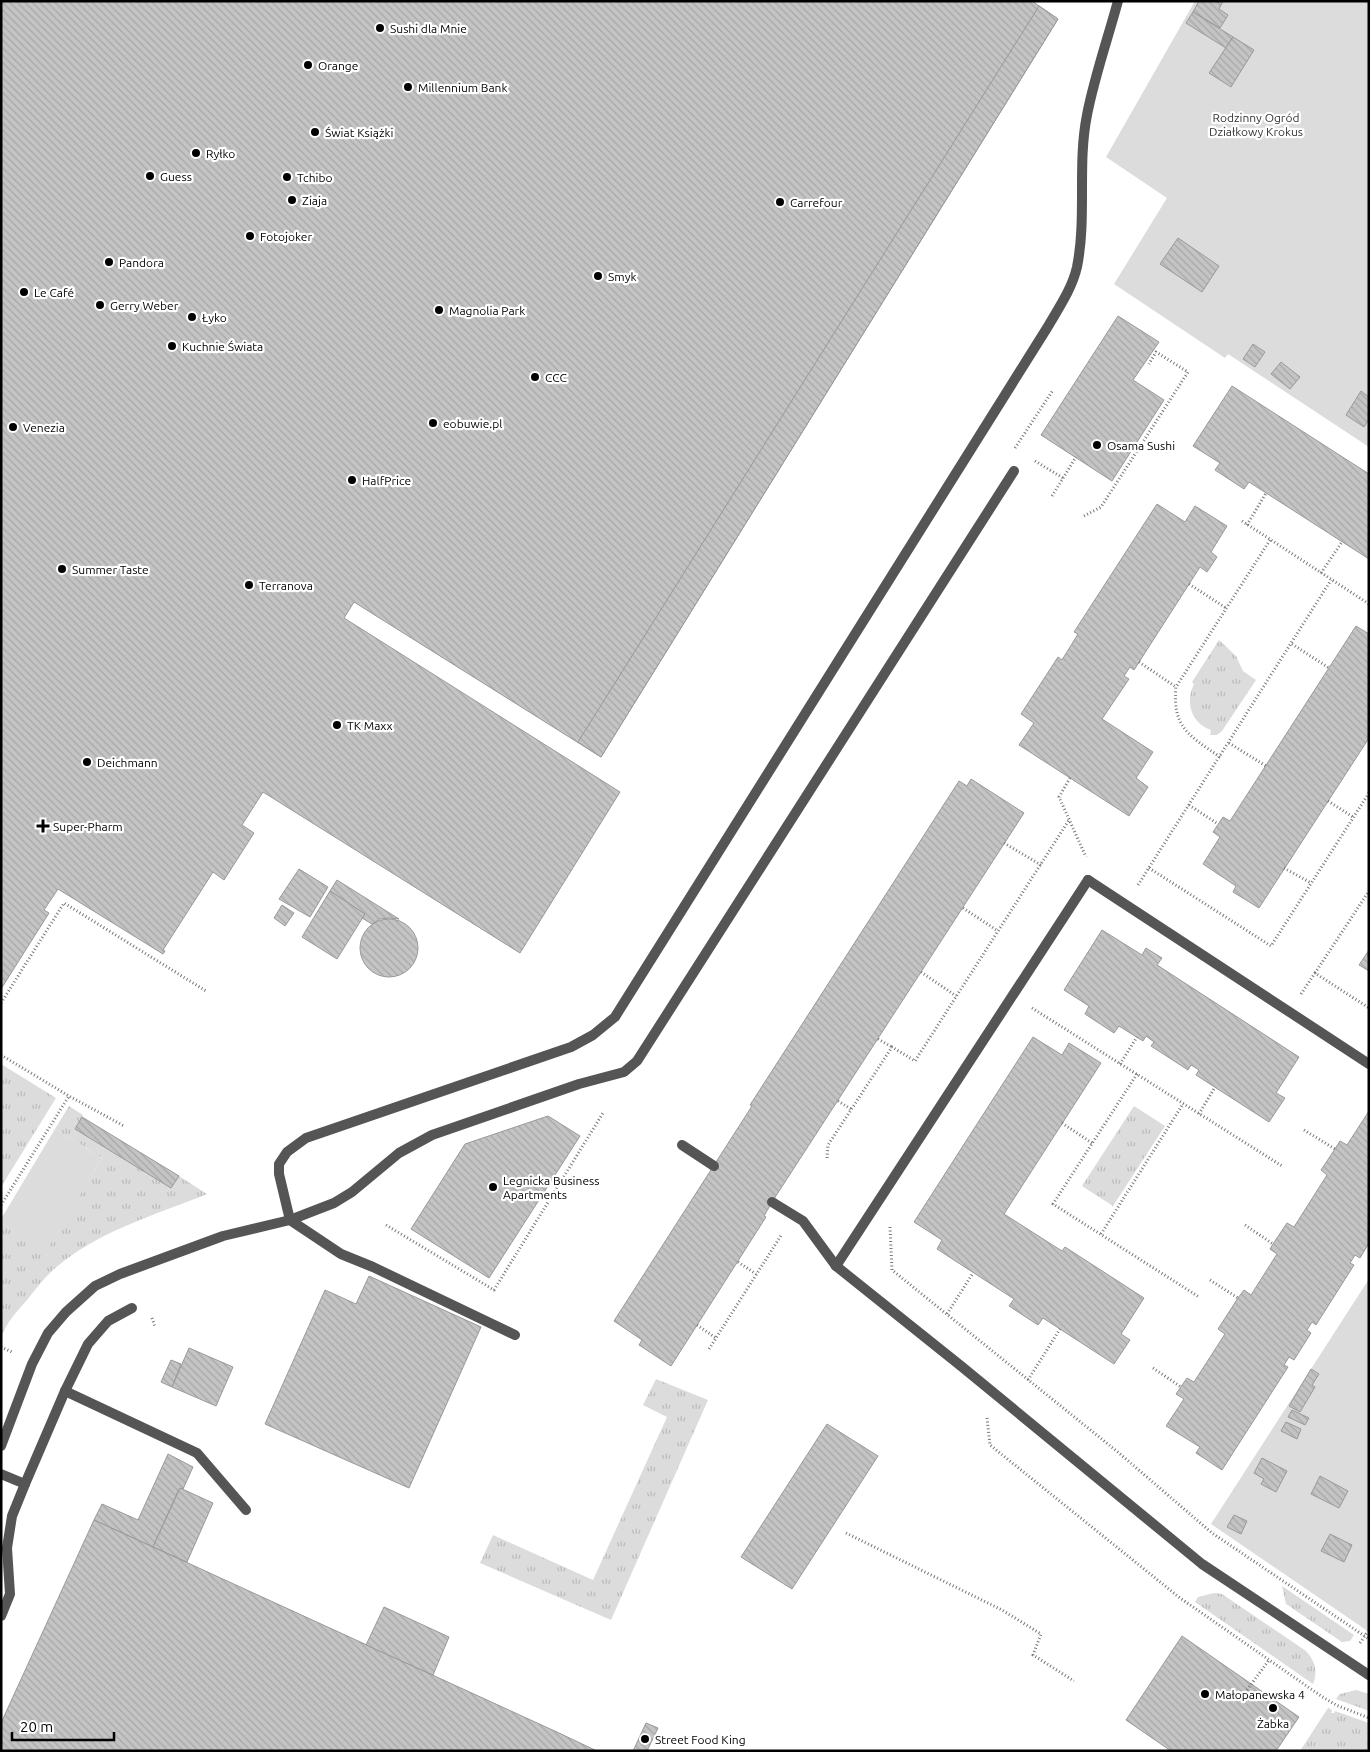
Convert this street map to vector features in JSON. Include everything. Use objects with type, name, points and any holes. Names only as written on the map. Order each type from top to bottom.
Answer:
[{"type":"street","points":[[515,1335],[373,1267],[341,1254],[290,1220],[279,1174],[279,1164],[287,1152],[306,1138],[570,1047],[593,1035],[615,1017],[1069,290],[1077,268],[1080,244],[1082,161],[1087,115],[1118,1]]},
{"type":"street","points":[[1,1446],[32,1364],[48,1333],[66,1312],[95,1286],[120,1274],[223,1236],[290,1220],[334,1203],[352,1192],[400,1154],[432,1135],[579,1084],[624,1072],[637,1061],[1014,471]]},
{"type":"street","points":[[836,1266],[1088,880],[1369,1064]]},
{"type":"street","points":[[682,1145],[714,1166]]},
{"type":"street","points":[[772,1202],[803,1221],[836,1266],[1202,1564],[1369,1674]]},
{"type":"street","points":[[1,1616],[10,1594],[4,1547],[12,1516],[24,1484],[88,1344],[108,1322],[132,1308]]},
{"type":"street","points":[[65,1391],[197,1453],[246,1510]]},
{"type":"street","points":[[1,1474],[24,1484]]},
{"type":"path","points":[[1084,516],[1101,507],[1188,372],[1156,352],[1149,364]]},
{"type":"path","points":[[1015,448],[1053,390]]},
{"type":"path","points":[[1052,496],[1076,457]]},
{"type":"path","points":[[1031,458],[1063,478]]},
{"type":"path","points":[[1247,525],[1266,493]]},
{"type":"path","points":[[1242,521],[1369,604]]},
{"type":"path","points":[[1220,758],[1190,736],[1178,720],[1174,701],[1176,687],[1270,540]]},
{"type":"path","points":[[1321,573],[1342,542]]},
{"type":"path","points":[[1126,904],[1331,580]]},
{"type":"path","points":[[1189,584],[1226,608]]},
{"type":"path","points":[[1292,643],[1329,668]]},
{"type":"path","points":[[1139,662],[1176,687]]},
{"type":"path","points":[[1229,743],[1266,766]]},
{"type":"path","points":[[1070,778],[1059,798],[1090,866],[1088,880]]},
{"type":"path","points":[[1149,868],[1271,946],[1369,792]]},
{"type":"path","points":[[1328,801],[1353,817]]},
{"type":"path","points":[[1189,805],[1218,824]]},
{"type":"path","points":[[878,1039],[915,1061],[1069,820]]},
{"type":"path","points":[[1004,843],[1040,865]]},
{"type":"path","points":[[1284,868],[1312,883]]},
{"type":"path","points":[[1290,1012],[1369,891]]},
{"type":"path","points":[[1,1003],[64,903],[206,991]]},
{"type":"path","points":[[963,908],[998,931]]},
{"type":"path","points":[[921,972],[956,996]]},
{"type":"path","points":[[1315,973],[1369,1008]]},
{"type":"path","points":[[1030,1006],[1282,1166]]},
{"type":"path","points":[[1120,1064],[1137,1037]]},
{"type":"path","points":[[828,1158],[828,1145],[892,1047]]},
{"type":"path","points":[[1,1055],[69,1096],[124,1126]]},
{"type":"path","points":[[1137,1074],[1053,1204],[1199,1297]]},
{"type":"path","points":[[1199,1114],[1216,1087]]},
{"type":"path","points":[[1,1205],[69,1096]]},
{"type":"path","points":[[838,1101],[852,1109]]},
{"type":"path","points":[[1101,1234],[1183,1104]]},
{"type":"path","points":[[386,1225],[494,1290],[603,1112]]},
{"type":"path","points":[[1062,1123],[1092,1144]]},
{"type":"path","points":[[1304,1130],[1335,1148]]},
{"type":"path","points":[[875,1208],[889,1217],[892,1270],[1119,1453],[1212,1533],[1369,1639]]},
{"type":"path","points":[[708,1349],[794,1215]]},
{"type":"path","points":[[1244,1225],[1273,1244]]},
{"type":"path","points":[[738,1262],[756,1274]]},
{"type":"path","points":[[947,1314],[973,1272]]},
{"type":"path","points":[[1210,1280],[1238,1298]]},
{"type":"path","points":[[697,1325],[716,1338]]},
{"type":"path","points":[[1028,1380],[1060,1329]]},
{"type":"path","points":[[1153,1368],[1181,1387]]},
{"type":"path","points":[[987,1415],[990,1445],[1172,1592],[1328,1701],[1369,1718]]},
{"type":"path","points":[[846,1533],[1002,1610],[1041,1634],[1033,1656],[1074,1681]]},
{"type":"path","points":[[1248,1690],[1269,1660]]},
{"type":"green space","name":"Rodzinny Ogród Działkowy Krokus","points":[[1195,1],[1369,1],[1369,447],[1228,354],[1225,358],[1114,284],[1167,198],[1106,157]]},
{"type":"green space","points":[[1219,640],[1236,656],[1243,671],[1256,680],[1222,731],[1217,735],[1210,735],[1211,730],[1204,727],[1194,717],[1190,698],[1194,684],[1192,682]]},
{"type":"green space","points":[[1,1064],[56,1098],[1,1187]]},
{"type":"green space","points":[[69,1106],[83,1115],[75,1129],[171,1188],[179,1176],[207,1194],[108,1234],[71,1256],[54,1269],[40,1284],[12,1318],[1,1338],[1,1223],[46,1250],[102,1158],[55,1129]]},
{"type":"green space","points":[[1134,1106],[1165,1126],[1113,1206],[1082,1186]]},
{"type":"green space","points":[[55,1129],[102,1158],[46,1251],[1,1223],[1,1219]]},
{"type":"green space","points":[[1369,1279],[1369,1632],[1211,1524]]},
{"type":"green space","points":[[656,1379],[708,1400],[611,1620],[480,1563],[493,1535],[593,1580],[667,1417],[643,1405]]},
{"type":"green space","points":[[1282,1586],[1354,1635],[1350,1641],[1342,1642],[1286,1604]]},
{"type":"green space","points":[[1214,1593],[1222,1594],[1306,1651],[1315,1666],[1313,1684],[1195,1602],[1198,1597]]},
{"type":"green space","points":[[1356,1690],[1369,1694],[1369,1711],[1336,1699],[1340,1694]]},
{"type":"green space","points":[[1328,1708],[1332,1710],[1331,1713],[1335,1711],[1369,1723],[1369,1751],[1300,1751]]},
{"type":"building","name":"Magnolia Park","points":[[1,1],[1032,1],[1058,19],[601,757],[354,602],[344,618],[620,792],[520,953],[263,792],[242,825],[254,833],[224,880],[213,872],[163,950],[165,951],[163,954],[58,889],[44,910],[49,913],[1,989]]},
{"type":"building","points":[[1199,1],[1223,1],[1219,9],[1228,15],[1220,28],[1193,12]]},
{"type":"building","points":[[1039,6],[1058,19],[601,757],[578,742]]},
{"type":"building","points":[[1193,12],[1233,37],[1226,48],[1186,23]]},
{"type":"building","points":[[1233,37],[1254,50],[1231,87],[1209,73]]},
{"type":"building","points":[[1178,238],[1219,266],[1202,292],[1160,264]]},
{"type":"building","points":[[1118,316],[1159,342],[1133,380],[1164,400],[1112,481],[1041,435]]},
{"type":"building","points":[[1253,344],[1265,352],[1255,367],[1243,359]]},
{"type":"building","points":[[1281,362],[1300,377],[1290,389],[1271,374]]},
{"type":"building","points":[[1232,386],[1369,474],[1369,559],[1249,482],[1244,489],[1215,470],[1220,463],[1193,446]]},
{"type":"building","points":[[1361,391],[1369,397],[1369,419],[1364,427],[1346,415]]},
{"type":"building","points":[[1157,504],[1185,522],[1195,506],[1227,526],[1211,552],[1217,557],[1207,572],[1200,567],[1134,670],[1130,667],[1124,676],[1129,679],[1102,719],[1153,752],[1136,778],[1148,787],[1129,816],[1019,745],[1034,723],[1021,714],[1058,657],[1062,660],[1078,634],[1074,632]]},
{"type":"building","points":[[1356,626],[1369,634],[1369,738],[1259,908],[1233,892],[1236,886],[1203,864],[1220,837],[1213,832],[1223,817],[1230,821]]},
{"type":"building","points":[[971,779],[1024,813],[772,1202],[764,1216],[766,1217],[671,1366],[639,1345],[642,1340],[614,1321],[752,1106],[750,1105],[959,781],[967,786]]},
{"type":"building","points":[[299,869],[328,887],[310,917],[279,899]]},
{"type":"building","points":[[337,880],[399,919],[380,919],[372,924],[362,918],[365,914],[330,891]]},
{"type":"building","points":[[330,891],[365,914],[337,959],[302,937]]},
{"type":"building","points":[[282,905],[294,913],[285,926],[274,918]]},
{"type":"building","points":[[383,919],[395,919],[410,927],[418,942],[418,954],[410,969],[395,977],[383,977],[368,969],[360,954],[360,942],[368,927]]},
{"type":"building","points":[[1102,930],[1142,955],[1146,948],[1162,958],[1157,965],[1299,1057],[1276,1093],[1285,1098],[1269,1122],[1196,1075],[1199,1070],[1191,1065],[1188,1070],[1151,1046],[1154,1042],[1146,1036],[1143,1041],[1119,1026],[1114,1033],[1085,1014],[1089,1006],[1064,990]]},
{"type":"building","points":[[1369,950],[1369,971],[1359,965]]},
{"type":"building","points":[[1033,1037],[1062,1055],[1069,1043],[1101,1063],[1004,1214],[1062,1251],[1065,1247],[1144,1298],[1121,1334],[1130,1340],[1114,1364],[1043,1318],[1038,1325],[1009,1306],[1014,1299],[937,1249],[942,1240],[914,1222]]},
{"type":"building","points":[[1369,1111],[1369,1243],[1360,1258],[1355,1255],[1350,1263],[1354,1265],[1316,1325],[1312,1322],[1307,1330],[1311,1333],[1294,1360],[1289,1357],[1284,1365],[1288,1367],[1222,1470],[1196,1453],[1200,1447],[1166,1426],[1184,1399],[1176,1394],[1187,1378],[1194,1382],[1225,1334],[1218,1329],[1238,1298],[1244,1290],[1251,1295],[1277,1254],[1270,1249],[1273,1244],[1287,1223],[1294,1227],[1327,1175],[1321,1170],[1340,1141],[1347,1145]]},
{"type":"building","name":"Legnicka Business Apartments","points":[[548,1116],[580,1136],[489,1278],[411,1229],[465,1144]]},
{"type":"building","points":[[82,1117],[179,1176],[171,1188],[75,1129]]},
{"type":"building","points":[[369,1276],[481,1327],[409,1488],[265,1424],[325,1290],[356,1304]]},
{"type":"building","points":[[189,1348],[233,1367],[216,1406],[172,1387]]},
{"type":"building","points":[[171,1360],[181,1364],[172,1387],[161,1382]]},
{"type":"building","points":[[1311,1369],[1319,1374],[1312,1385],[1315,1387],[1300,1412],[1289,1406]]},
{"type":"building","points":[[1292,1410],[1309,1418],[1305,1425],[1288,1417]]},
{"type":"building","points":[[1286,1422],[1301,1429],[1297,1439],[1281,1431]]},
{"type":"building","points":[[827,1424],[878,1456],[792,1589],[741,1557]]},
{"type":"building","points":[[168,1454],[193,1467],[183,1489],[180,1488],[178,1491],[153,1547],[94,1520],[102,1504],[138,1520]]},
{"type":"building","points":[[1262,1458],[1287,1471],[1276,1492],[1261,1484],[1264,1479],[1254,1473]]},
{"type":"building","points":[[1320,1476],[1348,1491],[1339,1508],[1311,1494]]},
{"type":"building","points":[[180,1488],[213,1503],[187,1562],[153,1547]]},
{"type":"building","points":[[1234,1515],[1247,1521],[1241,1534],[1227,1527]]},
{"type":"building","points":[[94,1520],[597,1751],[1,1751],[1,1723]]},
{"type":"building","points":[[1330,1534],[1352,1545],[1344,1562],[1321,1551]]},
{"type":"building","points":[[384,1607],[449,1637],[433,1675],[366,1645]]},
{"type":"building","name":"Małopanewska 4","points":[[1182,1636],[1299,1717],[1276,1751],[1171,1751],[1126,1720]]},
{"type":"building","name":"Street Food King","points":[[646,1723],[658,1728],[647,1751],[633,1751]]},
{"type":"place","name":"Sushi dla Mnie","points":[[380,28]]},
{"type":"place","name":"Orange","points":[[308,65]]},
{"type":"place","name":"Millennium Bank","points":[[408,87]]},
{"type":"place","name":"Świat Książki","points":[[315,132]]},
{"type":"place","name":"Ryłko","points":[[196,153]]},
{"type":"place","name":"Guess","points":[[150,176]]},
{"type":"place","name":"Tchibo","points":[[287,177]]},
{"type":"place","name":"Ziaja","points":[[292,200]]},
{"type":"place","name":"Carrefour","points":[[780,202]]},
{"type":"place","name":"Fotojoker","points":[[250,236]]},
{"type":"place","name":"Pandora","points":[[109,262]]},
{"type":"place","name":"Smyk","points":[[598,276]]},
{"type":"place","name":"Le Café","points":[[24,292]]},
{"type":"place","name":"Gerry Weber","points":[[100,305]]},
{"type":"place","name":"Magnolia Park","points":[[439,310]]},
{"type":"place","name":"Łyko","points":[[192,317]]},
{"type":"place","name":"Kuchnie Świata","points":[[172,346]]},
{"type":"place","name":"CCC","points":[[535,377]]},
{"type":"place","name":"eobuwie.pl","points":[[433,423]]},
{"type":"place","name":"Venezia","points":[[13,427]]},
{"type":"place","name":"Osama Sushi","points":[[1097,445]]},
{"type":"place","name":"HalfPrice","points":[[352,480]]},
{"type":"place","name":"Summer Taste","points":[[62,569]]},
{"type":"place","name":"Terranova","points":[[249,585]]},
{"type":"place","name":"TK Maxx","points":[[337,725]]},
{"type":"place","name":"Deichmann","points":[[87,762]]},
{"type":"place","name":"Super-Pharm","points":[[43,826]]},
{"type":"place","name":"Legnicka Business Apartments","points":[[493,1187]]},
{"type":"place","name":"Małopanewska 4","points":[[1205,1694]]},
{"type":"place","name":"Żabka","points":[[1273,1708]]},
{"type":"place","name":"Street Food King","points":[[645,1739]]}]
